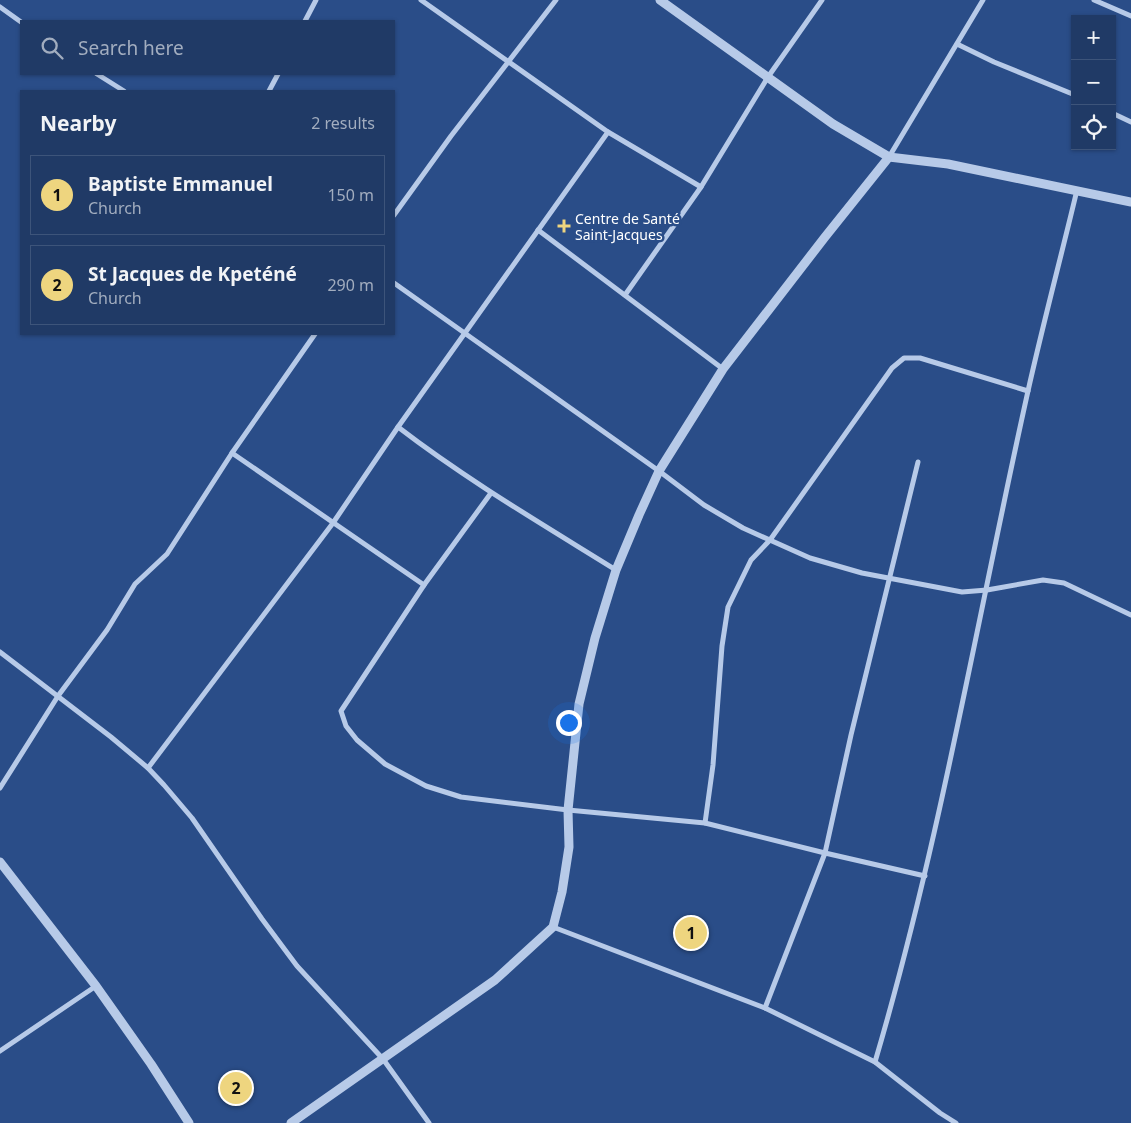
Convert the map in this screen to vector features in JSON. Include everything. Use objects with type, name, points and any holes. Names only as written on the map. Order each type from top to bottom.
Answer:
[{"type":"street","points":[[306,20],[316,0]]},
{"type":"street","points":[[421,0],[608,132],[701,187]]},
{"type":"street","points":[[395,214],[451,136],[556,0]]},
{"type":"street","points":[[660,0],[833,124],[889,158],[948,164],[1131,202]]},
{"type":"street","points":[[625,295],[701,187],[768,77],[822,0]]},
{"type":"street","points":[[291,1123],[495,980],[553,927],[562,892],[569,846],[568,810],[579,704],[595,638],[616,570],[659,471],[723,369],[889,158],[983,0]]},
{"type":"street","points":[[1094,0],[1131,16]]},
{"type":"street","points":[[0,8],[20,21]]},
{"type":"street","points":[[957,44],[994,62],[1071,93]]},
{"type":"street","points":[[99,75],[122,90]]},
{"type":"street","points":[[270,90],[277,75]]},
{"type":"street","points":[[1116,115],[1131,122]]},
{"type":"street","points":[[148,768],[333,523],[398,427],[608,132]]},
{"type":"street","points":[[875,1062],[925,876],[1028,391],[1077,190]]},
{"type":"street","points":[[538,230],[723,369]]},
{"type":"street","points":[[395,284],[704,505],[743,528],[810,558],[862,573],[962,592],[1052,580],[1064,583],[1131,615]]},
{"type":"street","points":[[0,788],[58,696],[107,630],[136,584],[167,554],[232,453],[314,335]]},
{"type":"street","points":[[705,823],[713,764],[722,646],[728,608],[751,560],[770,540],[892,368],[904,358],[920,358],[1028,391]]},
{"type":"street","points":[[398,427],[443,461],[491,493],[616,570]]},
{"type":"street","points":[[232,453],[424,584]]},
{"type":"street","points":[[765,1008],[824,854],[918,462]]},
{"type":"street","points":[[491,493],[424,584],[341,712],[346,726],[357,740],[385,764],[426,786],[461,797],[568,810],[705,823],[824,854],[925,876]]},
{"type":"street","points":[[0,652],[148,768],[192,818],[297,966],[383,1060],[429,1123]]},
{"type":"street","points":[[0,862],[96,986],[151,1064],[189,1123]]},
{"type":"street","points":[[553,927],[765,1008],[875,1062],[940,1113],[956,1123]]},
{"type":"street","points":[[0,1051],[96,986]]},
{"type":"place","name":"Centre de Santé Saint-Jacques","points":[[564,226]]},
{"type":"place","name":"Baptiste Emmanuel","points":[[691,933]]},
{"type":"place","name":"St Jacques de Kpeténé","points":[[236,1088]]}]
